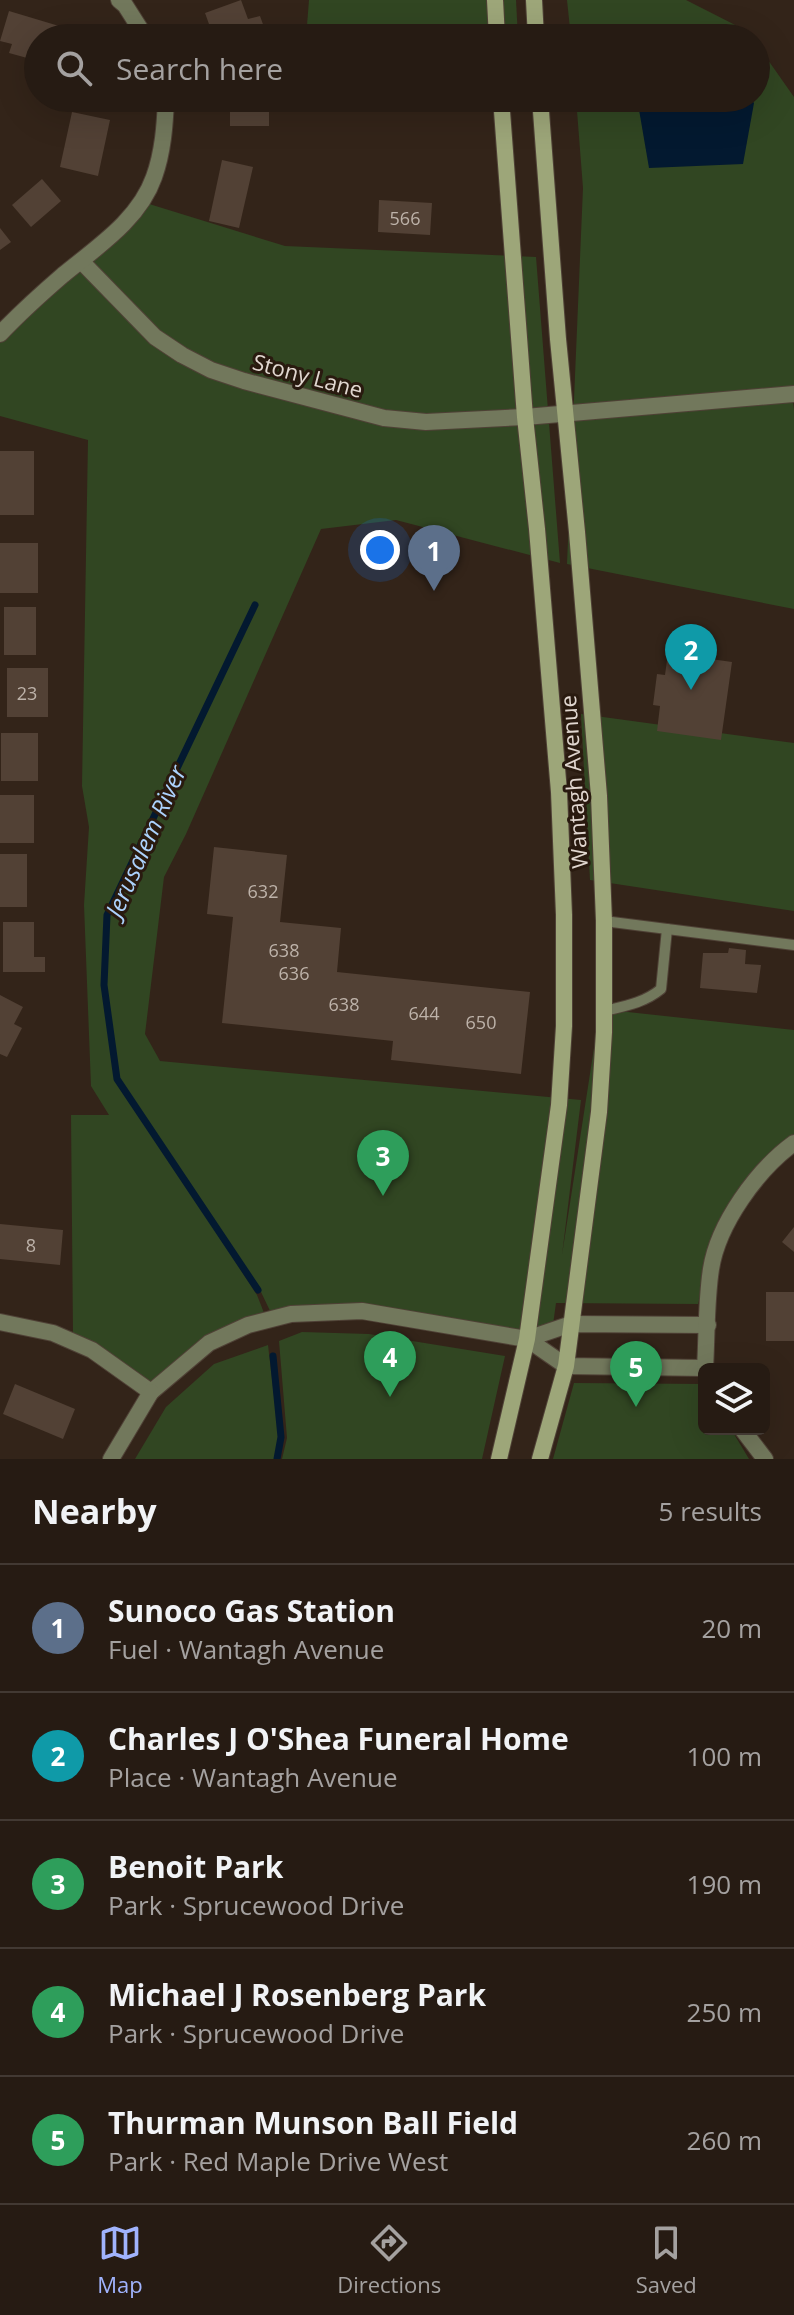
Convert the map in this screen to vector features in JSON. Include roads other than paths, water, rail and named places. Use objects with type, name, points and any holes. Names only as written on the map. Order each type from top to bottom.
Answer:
[{"type":"main road","points":[[495,0],[496,24]]},
{"type":"main road","points":[[534,0],[535,24]]},
{"type":"main road","name":"Wantagh Avenue","points":[[499,1459],[527,1339],[559,1105],[564,1026],[559,792],[525,417],[502,112]]},
{"type":"main road","name":"Wantagh Avenue","points":[[540,1459],[566,1366],[599,1112],[604,1011],[599,796],[541,112]]},
{"type":"street","points":[[119,0],[137,24]]},
{"type":"street","points":[[0,334],[27,306],[125,224],[140,205],[154,180],[161,154],[165,112]]},
{"type":"street","name":"Stony Lane","points":[[81,261],[155,337],[182,355],[211,370],[244,381],[384,418],[426,422],[525,417],[794,394]]},
{"type":"street","points":[[706,1363],[711,1268],[722,1236],[743,1196],[769,1164],[794,1143]]},
{"type":"street","points":[[111,1459],[151,1392],[209,1343],[248,1325],[291,1314],[362,1311],[527,1339],[566,1366],[698,1368]]},
{"type":"street","points":[[0,1322],[53,1333],[92,1350],[151,1392]]},
{"type":"street","points":[[527,1339],[571,1324],[708,1325]]},
{"type":"street","points":[[747,1435],[765,1459]]},
{"type":"lane","points":[[604,921],[794,945]]},
{"type":"lane","points":[[604,1011],[635,1004],[661,989],[667,929]]},
{"type":"water","points":[[639,112],[752,112],[743,164],[649,168]]},
{"type":"waterway","name":"Jerusalem River","points":[[255,605],[107,915],[104,985],[117,1079],[258,1290]]},
{"type":"waterway","name":"Jerusalem River","points":[[273,1356],[281,1437],[277,1459]]},
{"type":"place","name":"Sunoco Gas Station","points":[[434,591]]},
{"type":"place","name":"Charles J O'Shea Funeral Home","points":[[691,690]]},
{"type":"place","name":"Benoit Park","points":[[383,1196]]},
{"type":"place","name":"Michael J Rosenberg Park","points":[[390,1397]]},
{"type":"place","name":"Thurman Munson Ball Field","points":[[636,1407]]}]
